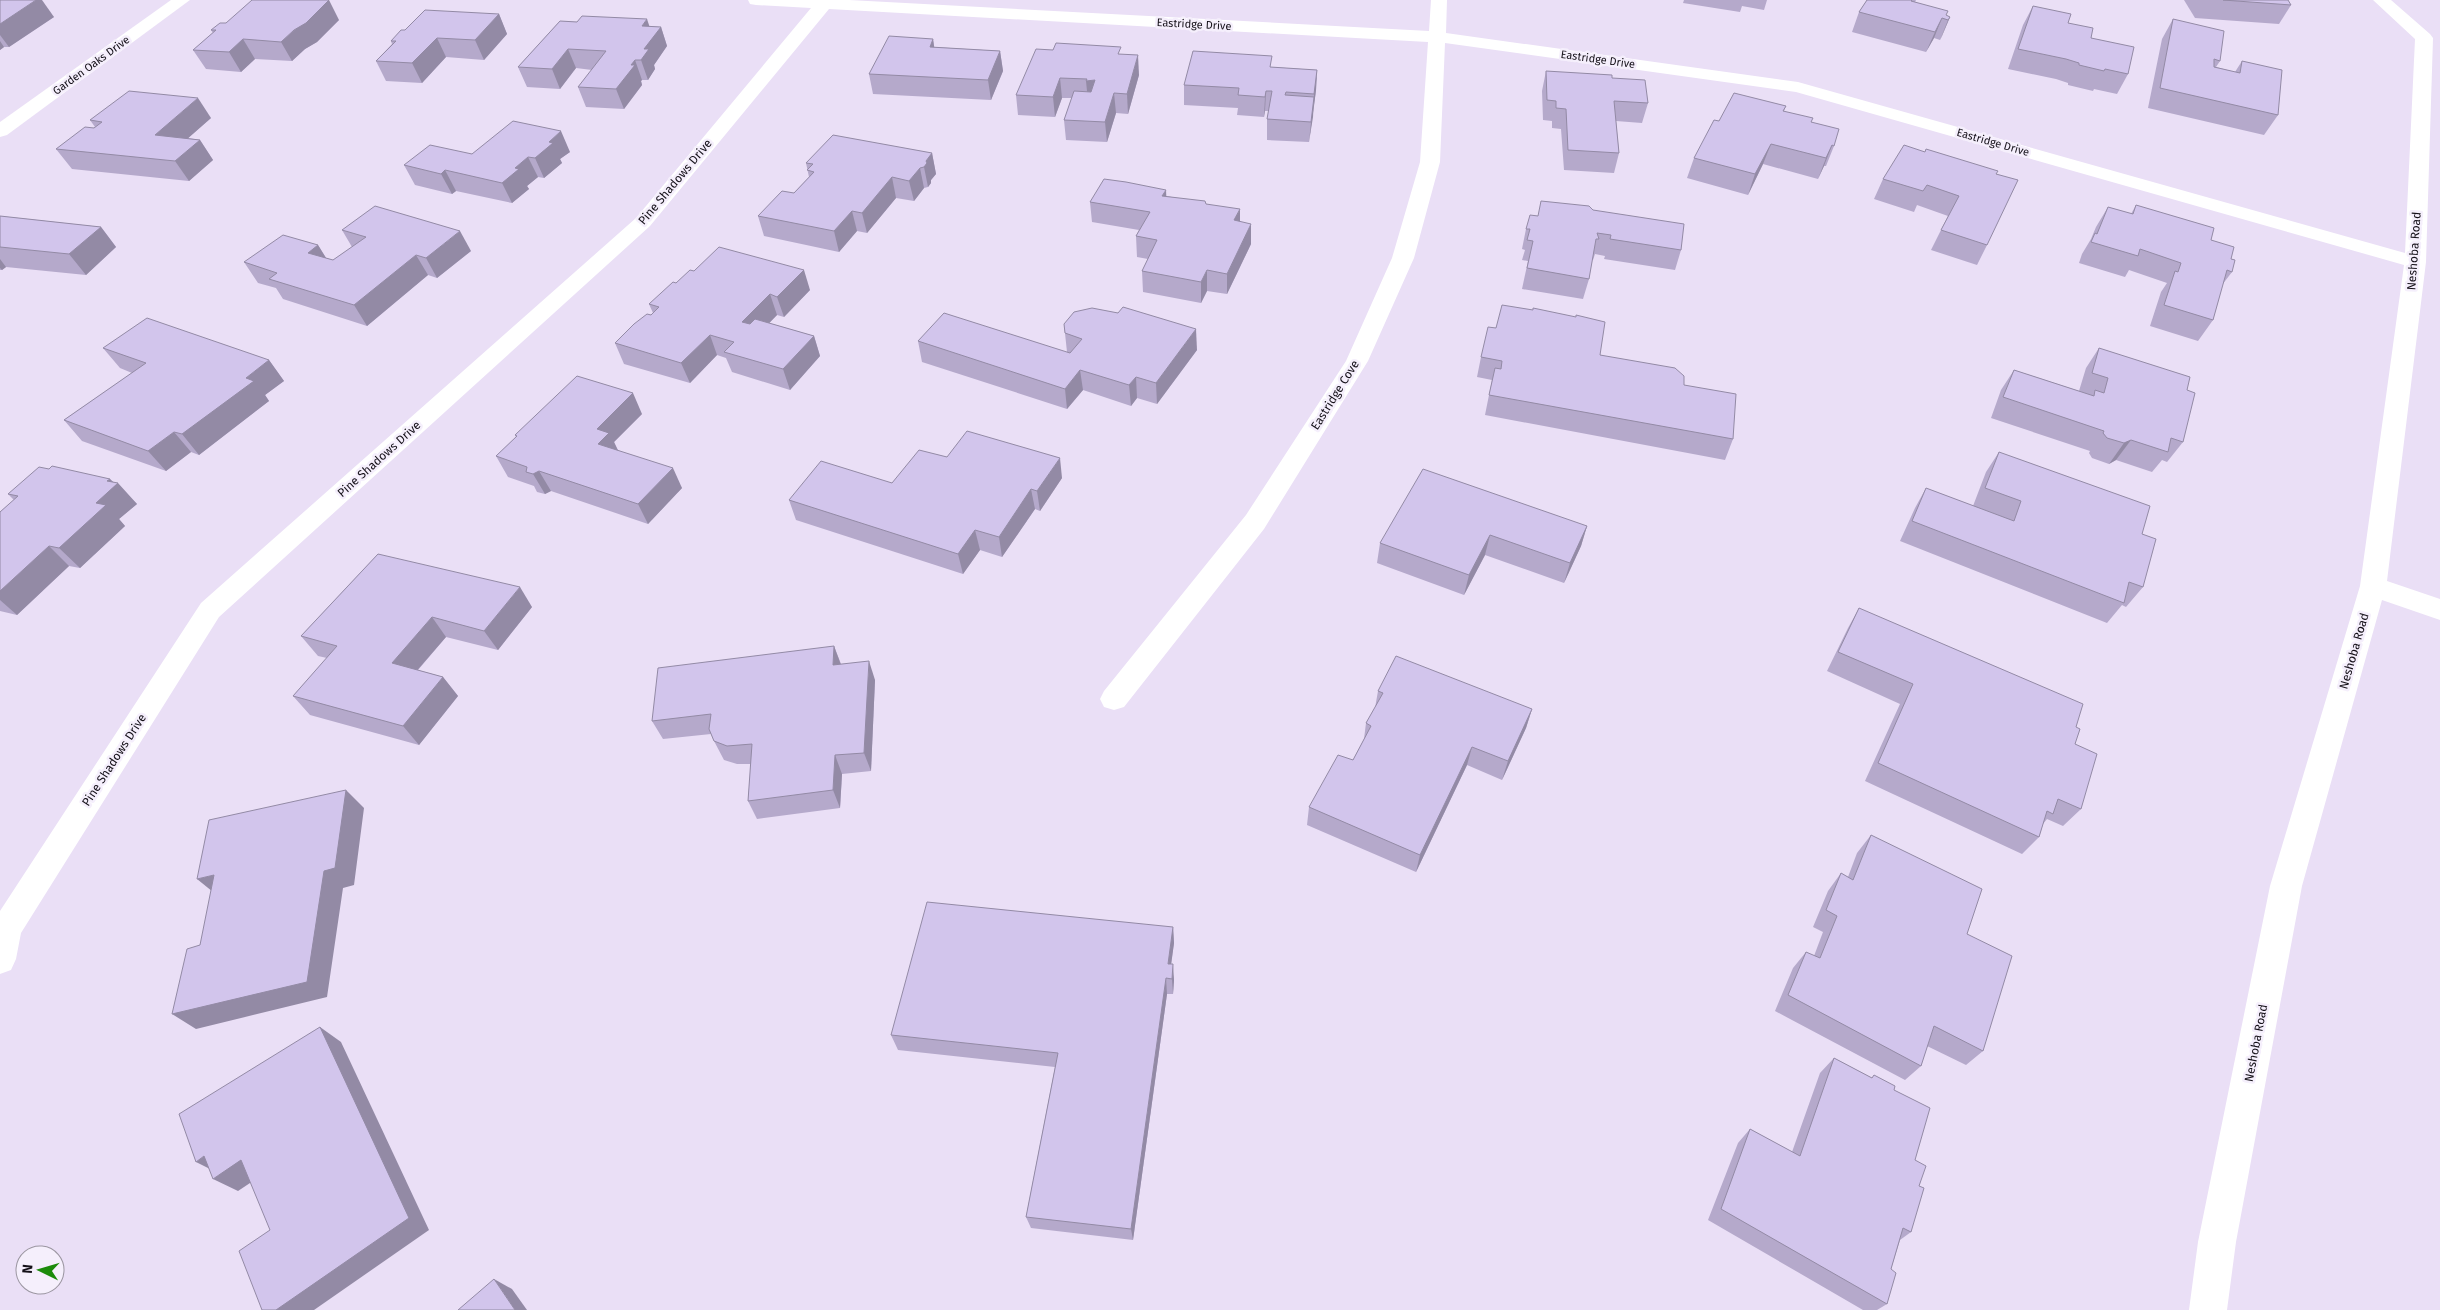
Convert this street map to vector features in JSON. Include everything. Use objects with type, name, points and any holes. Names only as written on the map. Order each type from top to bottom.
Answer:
[{"type":"street","name":"Garden Oaks Drive","points":[[0,131],[182,0]]},
{"type":"street","name":"Eastridge Drive","points":[[756,0],[1438,37],[1798,87],[2415,262]]},
{"type":"street","name":"Eastridge Cove","points":[[1114,699],[1255,522],[1357,361],[1403,258],[1430,162],[1439,0]]},
{"type":"street","name":"Neshoba Road","points":[[2208,1310],[2217,1242],[2286,886],[2373,586],[2415,262],[2424,38],[2381,0]]},
{"type":"street","name":"Pine Shadows Drive","points":[[0,959],[6,929],[210,610],[643,222],[824,5]]},
{"type":"street","points":[[2373,586],[2440,610]]},
{"type":"building","points":[[0,0],[36,0],[0,24]]},
{"type":"building","points":[[252,0],[329,0],[306,23],[294,30],[281,42],[243,39],[229,52],[193,50],[216,30],[211,30],[220,23],[226,23]]},
{"type":"building","points":[[1867,0],[1912,0],[1948,11],[1946,15],[1950,17],[1948,20],[1942,18],[1935,32],[1859,12]]},
{"type":"building","points":[[2223,0],[2288,0],[2291,5]]},
{"type":"building","points":[[2033,6],[2071,14],[2068,23],[2093,28],[2091,38],[2134,47],[2128,74],[2105,69],[2104,71],[2079,65],[2079,63],[2066,59],[2018,49]]},
{"type":"building","points":[[425,10],[499,14],[475,40],[437,38],[412,63],[376,61],[396,41],[391,41],[401,30],[405,30]]},
{"type":"building","points":[[582,16],[647,19],[642,26],[661,27],[644,49],[649,49],[641,60],[635,60],[631,65],[635,65],[616,89],[578,87],[606,51],[568,49],[552,69],[518,67],[560,21],[577,22]]},
{"type":"building","points":[[2173,19],[2224,31],[2220,61],[2214,59],[2214,67],[2240,73],[2242,61],[2282,70],[2278,115],[2160,88]]},
{"type":"building","points":[[889,36],[933,39],[930,47],[1000,51],[988,80],[869,74]]},
{"type":"building","points":[[1056,43],[1121,47],[1118,54],[1138,55],[1127,94],[1114,93],[1105,122],[1064,120],[1074,91],[1091,92],[1095,80],[1086,81],[1087,79],[1060,78],[1053,97],[1016,95],[1036,49],[1053,50]]},
{"type":"building","points":[[1193,51],[1272,56],[1270,67],[1317,70],[1314,94],[1286,92],[1285,95],[1314,97],[1311,122],[1267,119],[1272,91],[1266,91],[1265,97],[1238,95],[1239,88],[1184,85]]},
{"type":"building","points":[[1546,71],[1612,75],[1612,78],[1645,80],[1648,103],[1614,101],[1619,153],[1568,150],[1566,109],[1556,108],[1556,101],[1547,100]]},
{"type":"building","points":[[129,91],[198,98],[155,135],[200,140],[175,161],[56,149],[85,127],[94,128],[102,122],[90,120]]},
{"type":"building","points":[[1734,93],[1786,106],[1783,111],[1813,118],[1811,122],[1839,129],[1834,146],[1832,145],[1826,158],[1771,144],[1755,174],[1694,158],[1714,120],[1719,121]]},
{"type":"building","points":[[513,121],[561,131],[549,142],[553,143],[535,158],[528,157],[515,168],[519,169],[502,183],[445,170],[441,174],[404,165],[430,145],[472,154]]},
{"type":"building","points":[[833,135],[932,153],[924,167],[920,168],[909,181],[892,177],[862,213],[852,211],[834,231],[758,216],[782,191],[794,193],[814,172],[807,170],[813,164],[806,163]]},
{"type":"building","points":[[1904,145],[1925,152],[1926,149],[1998,171],[1996,174],[2018,180],[1987,245],[1941,230],[1959,196],[1927,185],[1923,191],[1883,179]]},
{"type":"building","points":[[1104,179],[1166,190],[1162,196],[1205,201],[1206,204],[1240,209],[1234,220],[1251,224],[1227,274],[1207,270],[1201,282],[1142,271],[1157,240],[1136,236],[1150,212],[1090,202]]},
{"type":"building","points":[[1541,201],[1589,206],[1593,210],[1684,224],[1681,250],[1610,239],[1611,235],[1597,233],[1599,239],[1596,239],[1589,279],[1527,268],[1533,241],[1527,240],[1530,229],[1526,229],[1530,215],[1538,216]]},
{"type":"building","points":[[2136,205],[2214,228],[2211,240],[2234,247],[2231,259],[2235,260],[2232,272],[2227,270],[2213,320],[2164,305],[2175,271],[2178,272],[2181,263],[2140,249],[2138,256],[2091,242],[2095,233],[2097,234],[2108,207],[2133,214]]},
{"type":"building","points":[[375,206],[460,231],[426,258],[416,255],[354,305],[269,279],[277,273],[244,262],[283,235],[318,245],[308,253],[333,260],[366,237],[342,230]]},
{"type":"building","points":[[0,216],[101,227],[69,254],[0,247]]},
{"type":"building","points":[[719,247],[804,270],[777,297],[770,294],[742,322],[750,324],[755,319],[814,336],[783,369],[724,352],[734,342],[710,335],[681,363],[615,343],[634,324],[647,314],[651,315],[659,307],[649,304],[673,282],[676,283],[690,270],[694,271]]},
{"type":"building","points":[[1502,305],[1533,310],[1533,308],[1576,317],[1576,315],[1605,322],[1600,355],[1675,368],[1684,376],[1684,385],[1736,394],[1733,439],[1489,395],[1495,368],[1501,369],[1502,361],[1481,357],[1488,327],[1496,328]]},
{"type":"building","points":[[1123,307],[1196,329],[1156,383],[1136,377],[1129,385],[1080,370],[1065,389],[918,341],[944,313],[1070,353],[1082,339],[1065,333],[1064,324],[1074,312],[1092,308],[1118,313]]},
{"type":"building","points":[[147,318],[269,360],[246,378],[254,381],[182,434],[174,432],[148,451],[64,420],[146,363],[103,348]]},
{"type":"building","points":[[2099,348],[2190,377],[2187,390],[2195,393],[2183,442],[2171,438],[2168,452],[2131,440],[2124,443],[2107,438],[2103,433],[2104,431],[2003,397],[2014,370],[2094,396],[2095,390],[2104,393],[2108,378],[2092,373]]},
{"type":"building","points":[[577,376],[633,393],[597,429],[609,433],[598,444],[673,468],[638,504],[539,471],[533,474],[526,472],[527,467],[496,456],[517,436],[515,435]]},
{"type":"building","points":[[967,431],[1060,458],[1037,491],[1031,489],[999,537],[975,530],[958,554],[789,500],[821,461],[892,483],[919,450],[947,457]]},
{"type":"building","points":[[1999,452],[2150,506],[2142,534],[2156,539],[2143,587],[2129,582],[2124,603],[1912,521],[1926,488],[2014,521],[2021,501],[1985,488]]},
{"type":"building","points":[[52,466],[110,479],[107,481],[118,483],[96,503],[106,505],[59,548],[49,546],[0,591],[0,512],[18,496],[8,494],[39,467],[49,469]]},
{"type":"building","points":[[1423,469],[1587,526],[1570,563],[1490,535],[1469,575],[1380,543]]},
{"type":"building","points":[[378,554],[520,587],[484,631],[432,617],[392,663],[443,677],[403,726],[293,696],[337,646],[301,636]]},
{"type":"building","points":[[1859,608],[2083,704],[2076,727],[2080,729],[2075,744],[2097,754],[2081,809],[2058,799],[2053,814],[2047,811],[2039,837],[1878,763],[1913,684],[1838,652]]},
{"type":"building","points":[[834,646],[833,665],[869,661],[864,753],[835,755],[833,790],[748,801],[752,744],[727,746],[714,741],[709,729],[711,714],[652,721],[658,668]]},
{"type":"building","points":[[1396,656],[1532,709],[1508,761],[1472,747],[1420,855],[1309,807],[1338,755],[1353,760],[1371,726],[1366,723],[1383,693],[1378,691]]},
{"type":"building","points":[[346,790],[335,868],[324,871],[307,982],[172,1014],[187,949],[200,945],[214,875],[197,879],[209,820]]},
{"type":"building","points":[[1871,835],[1982,889],[1967,934],[2012,956],[1983,1051],[1934,1026],[1921,1066],[1788,995],[1806,952],[1820,958],[1837,916],[1826,910],[1841,873],[1853,880]]},
{"type":"building","points":[[927,902],[1173,927],[1168,964],[1173,964],[1172,979],[1166,978],[1131,1229],[1026,1217],[1058,1053],[891,1035]]},
{"type":"building","points":[[320,1027],[409,1218],[276,1310],[262,1310],[239,1251],[270,1230],[241,1160],[213,1179],[204,1156],[196,1162],[179,1114]]},
{"type":"building","points":[[1834,1058],[1872,1078],[1874,1075],[1895,1086],[1894,1090],[1930,1108],[1915,1160],[1926,1166],[1919,1186],[1924,1188],[1911,1232],[1903,1228],[1891,1269],[1896,1273],[1887,1304],[1721,1209],[1750,1129],[1800,1156]]},
{"type":"building","points":[[494,1279],[515,1310],[458,1310]]}]
